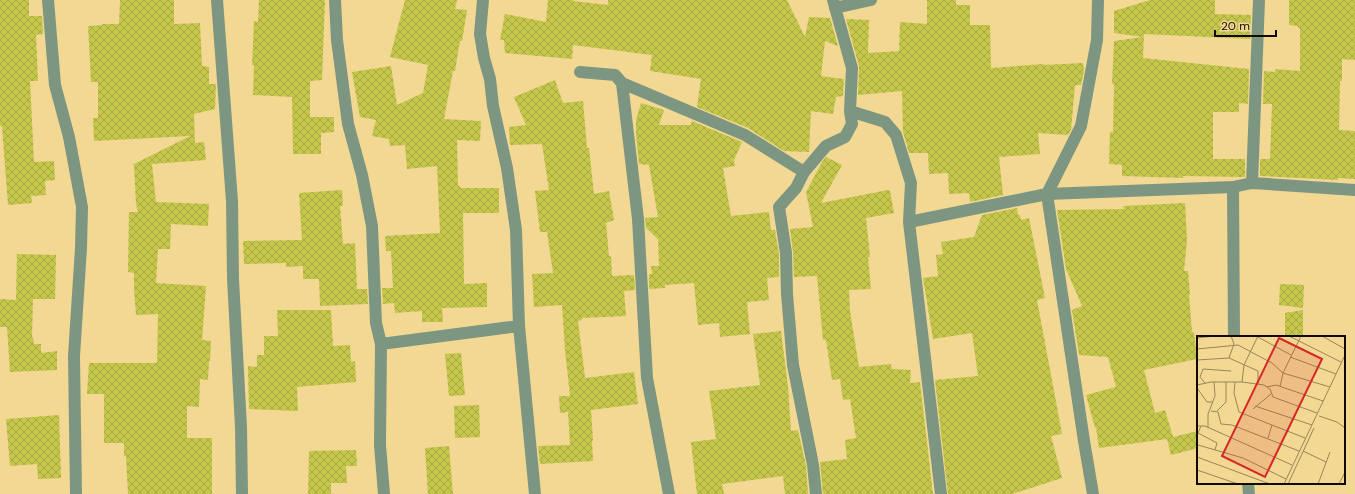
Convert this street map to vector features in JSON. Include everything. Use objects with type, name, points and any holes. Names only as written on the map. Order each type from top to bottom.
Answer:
[{"type":"street","points":[[48,0],[55,85],[69,137],[82,208],[74,356],[76,494]]},
{"type":"street","points":[[217,0],[232,201],[232,279],[242,494]]},
{"type":"street","points":[[335,0],[338,46],[348,124],[362,175],[372,226],[376,323],[381,344],[380,445],[384,494]]},
{"type":"street","points":[[483,0],[480,34],[484,58],[490,79],[492,106],[507,168],[516,230],[519,326],[535,494]]},
{"type":"street","points":[[816,494],[813,465],[793,365],[787,294],[786,252],[779,207],[796,188],[804,172],[826,146],[846,137],[852,124],[850,110],[852,68],[834,4],[871,0]]},
{"type":"street","points":[[1093,494],[1047,194],[1081,126],[1097,40],[1098,0]]},
{"type":"street","points":[[1252,183],[1259,0]]},
{"type":"street","points":[[580,72],[615,75],[622,83],[745,135],[804,172]]},
{"type":"street","points":[[622,83],[638,219],[647,378],[669,494]]},
{"type":"street","points":[[850,110],[885,122],[896,135],[911,183],[909,222],[941,494]]},
{"type":"street","points":[[909,222],[1047,194],[1233,187],[1252,183],[1355,190]]},
{"type":"street","points":[[1233,187],[1234,336]]},
{"type":"street","points":[[381,344],[519,326]]},
{"type":"street","points":[[1248,484],[1249,494]]},
{"type":"building","points":[[0,0],[29,0],[29,16],[42,16],[43,34],[36,35],[38,81],[30,81],[34,162],[54,161],[55,180],[45,181],[46,195],[31,196],[32,203],[8,205],[2,126],[0,126]]},
{"type":"building","points":[[120,0],[174,0],[174,24],[200,23],[202,66],[209,67],[209,84],[216,84],[215,109],[194,114],[195,143],[204,142],[206,160],[152,164],[156,202],[209,204],[208,226],[171,224],[170,249],[158,249],[156,283],[206,286],[202,340],[211,341],[208,380],[200,379],[199,407],[187,406],[187,438],[212,438],[212,494],[128,494],[124,443],[104,443],[104,394],[87,394],[89,363],[157,363],[158,314],[136,315],[134,273],[128,272],[129,212],[138,212],[136,204],[134,165],[132,165],[190,136],[94,141],[93,118],[98,118],[98,82],[91,82],[88,26],[119,24]]},
{"type":"building","points":[[259,0],[325,0],[322,80],[310,81],[310,117],[334,117],[334,132],[321,133],[321,154],[293,154],[292,97],[253,95],[254,65],[252,65],[254,21],[258,22]]},
{"type":"building","points":[[405,0],[457,0],[455,9],[467,10],[462,41],[460,41],[455,71],[453,71],[444,119],[481,121],[480,141],[457,140],[458,186],[460,186],[460,188],[499,188],[499,213],[463,213],[464,284],[487,283],[487,307],[442,308],[443,322],[422,322],[422,311],[395,313],[394,303],[383,304],[382,288],[393,288],[391,251],[386,251],[385,236],[440,233],[437,166],[407,169],[405,145],[390,146],[389,139],[372,136],[376,120],[360,117],[352,72],[391,66],[397,105],[423,93],[428,65],[390,57]]},
{"type":"building","points":[[548,0],[574,0],[573,1],[608,5],[608,0],[787,0],[805,37],[809,17],[830,18],[838,46],[825,41],[821,76],[844,79],[843,96],[836,97],[833,114],[811,111],[809,152],[784,151],[748,128],[697,107],[701,79],[650,71],[652,55],[573,45],[572,59],[505,53],[504,40],[500,40],[505,14],[546,22]]},
{"type":"building","points":[[927,0],[956,0],[956,5],[970,5],[970,25],[990,25],[991,68],[1083,63],[1084,71],[1081,85],[1075,85],[1071,130],[1068,135],[1038,133],[1040,154],[999,157],[1003,195],[970,202],[969,193],[949,194],[948,173],[929,174],[928,153],[909,153],[903,132],[902,91],[858,95],[859,66],[846,19],[869,20],[868,53],[899,51],[900,22],[927,24]]},
{"type":"building","points":[[1150,0],[1215,0],[1215,14],[1251,15],[1250,39],[1144,34],[1143,58],[1249,69],[1248,104],[1239,103],[1239,112],[1213,112],[1213,159],[1245,159],[1245,177],[1183,176],[1183,178],[1122,176],[1122,165],[1109,164],[1110,132],[1113,132],[1114,84],[1112,84],[1114,41],[1143,37],[1114,33],[1114,11]]},
{"type":"building","points":[[1289,0],[1355,0],[1355,60],[1342,59],[1339,130],[1355,131],[1355,179],[1338,178],[1338,180],[1260,176],[1260,159],[1270,159],[1272,104],[1263,104],[1264,71],[1275,72],[1275,69],[1300,71],[1300,28],[1298,28],[1298,26],[1289,25]]},
{"type":"building","points":[[555,80],[563,103],[583,101],[587,148],[589,148],[594,194],[609,191],[614,220],[606,223],[609,256],[611,256],[612,276],[634,275],[635,290],[624,291],[626,316],[582,318],[582,320],[578,321],[585,378],[634,372],[638,404],[591,410],[593,461],[540,464],[538,446],[570,445],[568,412],[560,413],[559,396],[570,396],[562,305],[534,307],[532,274],[553,273],[547,232],[540,232],[535,191],[549,190],[542,144],[510,145],[509,127],[526,125],[514,97]]},
{"type":"building","points":[[641,103],[664,110],[659,125],[691,125],[692,121],[742,142],[734,160],[735,166],[723,168],[731,216],[769,212],[771,230],[775,230],[779,254],[779,277],[767,278],[769,300],[747,302],[750,334],[720,337],[719,323],[698,325],[694,283],[665,285],[665,288],[649,289],[649,274],[652,274],[651,266],[659,266],[658,239],[646,228],[645,218],[658,217],[649,165],[639,164],[636,120]]},
{"type":"building","points":[[826,157],[842,165],[821,203],[888,190],[890,191],[894,213],[866,218],[870,257],[868,257],[871,289],[849,290],[850,311],[859,367],[891,364],[892,369],[911,370],[910,383],[920,382],[933,494],[823,494],[820,462],[847,459],[845,440],[856,438],[850,399],[843,400],[840,379],[832,380],[826,340],[823,340],[817,276],[794,277],[790,229],[813,227],[806,192]]},
{"type":"building","points":[[342,190],[343,206],[340,206],[343,244],[355,243],[357,289],[367,289],[368,304],[320,306],[319,279],[303,279],[303,266],[286,267],[286,263],[244,264],[243,241],[302,240],[299,193]]},
{"type":"building","points":[[1185,203],[1187,240],[1184,271],[1188,271],[1192,332],[1194,332],[1197,359],[1144,370],[1155,413],[1165,410],[1173,437],[1197,431],[1197,448],[1171,455],[1167,439],[1099,448],[1096,427],[1095,428],[1086,395],[1116,387],[1108,357],[1079,355],[1072,310],[1082,306],[1066,269],[1057,210],[1124,209],[1123,206]]},
{"type":"building","points":[[1017,208],[1018,215],[1020,215],[1021,220],[1029,218],[1045,298],[1037,300],[1062,434],[1051,436],[1062,478],[1012,494],[948,494],[935,380],[978,376],[972,333],[933,339],[923,278],[938,276],[936,255],[943,254],[941,242],[974,237],[982,215]]},
{"type":"building","points":[[17,254],[56,255],[55,299],[33,299],[32,337],[34,344],[41,344],[41,353],[57,351],[57,370],[10,372],[7,327],[0,327],[0,299],[16,300]]},
{"type":"building","points":[[1280,284],[1304,285],[1303,308],[1279,305]]},
{"type":"building","points":[[277,310],[331,310],[333,346],[350,345],[351,362],[355,361],[356,382],[297,387],[298,411],[249,409],[248,366],[257,367],[257,355],[264,355],[264,336],[278,336]]},
{"type":"building","points":[[1303,310],[1303,336],[1285,336],[1285,313]]},
{"type":"building","points":[[781,331],[788,387],[791,431],[798,430],[806,466],[808,494],[785,494],[783,476],[722,484],[724,494],[697,494],[691,442],[716,439],[709,391],[760,385],[753,334]]},
{"type":"building","points":[[461,353],[465,395],[449,396],[445,354]]},
{"type":"building","points":[[479,405],[480,437],[455,438],[454,406]]},
{"type":"building","points":[[59,415],[61,478],[38,479],[37,464],[10,466],[6,419]]},
{"type":"building","points":[[449,446],[453,494],[428,494],[425,448]]},
{"type":"building","points":[[356,450],[357,466],[346,466],[347,483],[331,483],[331,494],[308,494],[309,451]]}]
